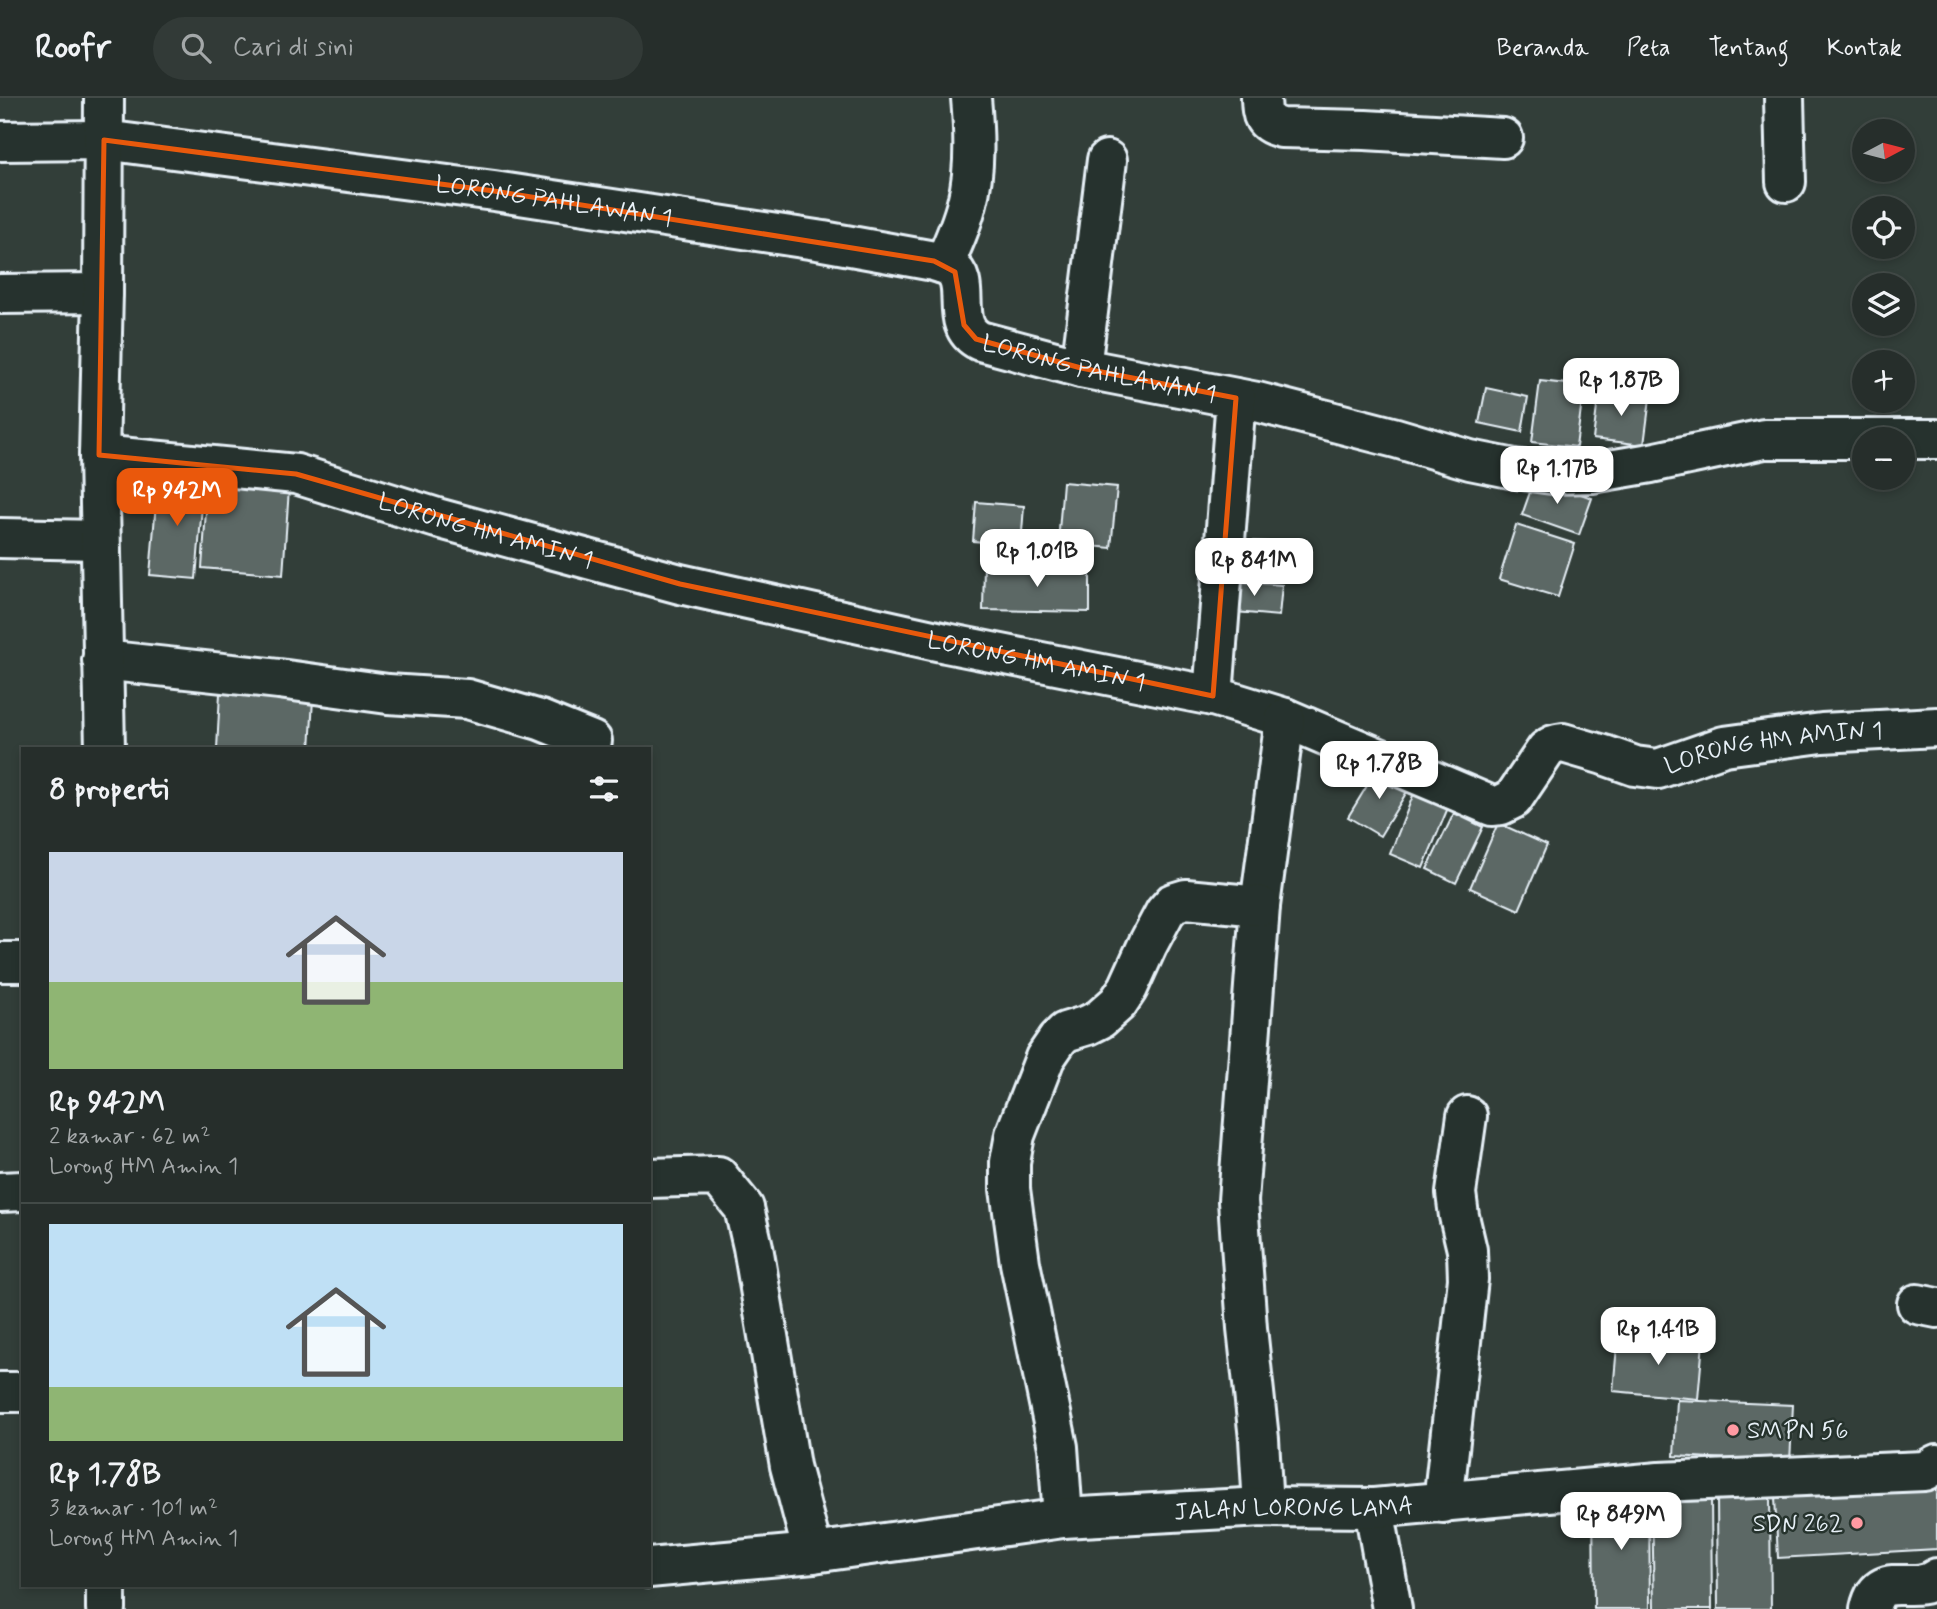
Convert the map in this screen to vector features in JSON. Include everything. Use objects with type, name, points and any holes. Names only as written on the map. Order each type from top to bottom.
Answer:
[{"type":"street","points":[[104,98],[99,455],[105,747]]},
{"type":"street","points":[[944,264],[968,200],[973,136],[971,98]]},
{"type":"street","points":[[1261,98],[1265,121],[1281,128],[1503,138]]},
{"type":"street","points":[[1784,98],[1786,182]]},
{"type":"street","name":"LORONG PAHLAWAN 1","points":[[0,141],[104,140],[494,191],[898,254],[950,267],[960,285],[964,326],[980,341],[1082,368],[1236,398],[1515,470],[1552,474],[1592,473],[1764,439],[1937,439]]},
{"type":"street","points":[[1082,368],[1107,160]]},
{"type":"street","points":[[0,294],[103,293]]},
{"type":"street","points":[[1213,696],[1236,398]]},
{"type":"street","name":"LORONG HM AMIN 1","points":[[99,455],[296,474],[437,518],[680,584],[946,643],[1213,696],[1285,718],[1492,806],[1513,799],[1546,750],[1557,743],[1635,766],[1658,769],[1724,746],[1822,733],[1937,727]]},
{"type":"street","points":[[0,538],[100,540]]},
{"type":"street","points":[[103,660],[279,678],[388,694],[467,699],[540,720],[592,741]]},
{"type":"street","points":[[1263,1507],[1238,1201],[1260,906],[1285,718]]},
{"type":"street","points":[[1063,1518],[1058,1447],[1020,1262],[1010,1189],[1010,1162],[1015,1135],[1045,1058],[1065,1032],[1100,1019],[1118,1003],[1165,912],[1173,903],[1186,899],[1260,906]]},
{"type":"street","points":[[0,962],[21,962]]},
{"type":"street","points":[[1443,1503],[1468,1279],[1467,1250],[1456,1193],[1466,1116]]},
{"type":"street","points":[[651,1178],[718,1176],[744,1208],[790,1466],[813,1553]]},
{"type":"street","points":[[0,1192],[21,1191]]},
{"type":"street","points":[[0,1392],[21,1392]]},
{"type":"street","name":"JALAN LORONG LAMA","points":[[651,1568],[813,1553],[1063,1518],[1263,1507],[1374,1508],[1659,1482],[1925,1471],[1937,1464]]},
{"type":"street","points":[[1374,1508],[1392,1609]]},
{"type":"street","points":[[1870,1609],[1872,1598],[1881,1588],[1890,1585],[1917,1586],[1937,1578]]},
{"type":"street","points":[[106,1587],[106,1609]]},
{"type":"highlighted area","points":[[104,140],[494,191],[934,261],[955,272],[964,325],[976,339],[1081,368],[1236,398],[1213,696],[680,584],[296,474],[99,455]]},
{"type":"building","points":[[1540,381],[1584,386],[1576,447],[1532,442]]},
{"type":"building","points":[[1486,388],[1528,397],[1522,432],[1479,423]]},
{"type":"building","points":[[1599,391],[1650,398],[1644,445],[1593,439]]},
{"type":"building","points":[[158,478],[204,481],[196,579],[150,575]]},
{"type":"building","points":[[1535,478],[1592,498],[1579,535],[1522,515]]},
{"type":"building","points":[[208,482],[289,489],[283,575],[202,568]]},
{"type":"building","points":[[1063,482],[1117,487],[1111,548],[1058,543]]},
{"type":"building","points":[[976,502],[1024,506],[1021,545],[973,541]]},
{"type":"building","points":[[1516,525],[1575,544],[1558,597],[1499,579]]},
{"type":"building","points":[[1226,540],[1292,543],[1290,577],[1224,573]]},
{"type":"building","points":[[984,566],[1090,568],[1090,612],[983,610]]},
{"type":"building","points":[[1228,581],[1282,585],[1279,616],[1225,611]]},
{"type":"building","points":[[220,693],[313,699],[310,747],[217,747]]},
{"type":"building","points":[[1379,766],[1411,785],[1380,836],[1348,817]]},
{"type":"building","points":[[1416,788],[1450,803],[1423,868],[1390,854]]},
{"type":"building","points":[[1454,813],[1483,827],[1456,883],[1427,869]]},
{"type":"building","points":[[1498,823],[1547,845],[1519,910],[1470,888]]},
{"type":"building","name":"SMPN 56","points":[[1618,1335],[1703,1342],[1698,1399],[1613,1391]]},
{"type":"building","name":"SMPN 56","points":[[1677,1400],[1793,1405],[1790,1462],[1674,1456]]},
{"type":"building","name":"SDN 262","points":[[1937,1488],[1937,1549],[1778,1558],[1775,1497]]},
{"type":"building","points":[[1711,1495],[1712,1609],[1654,1609],[1652,1496]]},
{"type":"building","points":[[1593,1496],[1649,1496],[1650,1609],[1594,1609]]},
{"type":"building","name":"SDN 262","points":[[1717,1497],[1770,1497],[1771,1609],[1718,1609]]},
{"type":"place","name":"SMPN 56","points":[[1733,1430]]},
{"type":"place","name":"SDN 262","points":[[1857,1523]]}]
